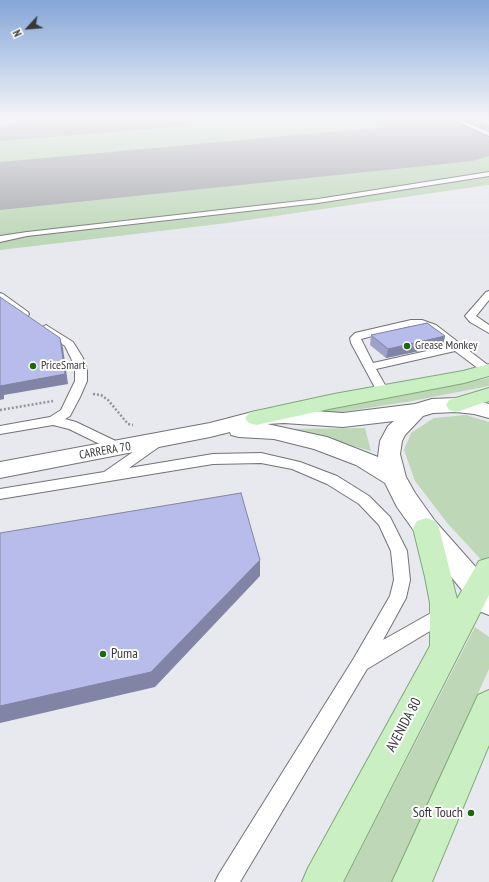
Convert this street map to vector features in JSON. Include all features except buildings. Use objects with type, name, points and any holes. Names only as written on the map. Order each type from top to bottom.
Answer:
[{"type":"main road","points":[[256,418],[334,401],[464,377],[488,370]]},
{"type":"main road","points":[[456,405],[489,394]]},
{"type":"main road","name":"CARRERA 70","points":[[0,470],[158,441],[256,418],[284,416],[343,420],[416,411],[432,406],[456,405],[475,407],[489,411]]},
{"type":"main road","points":[[416,411],[404,422],[391,441],[389,454],[394,476],[406,500],[426,528],[485,586]]},
{"type":"main road","name":"CARRERA 70","points":[[210,430],[252,430],[290,435],[339,449],[364,459],[394,476]]},
{"type":"main road","points":[[426,528],[439,577],[444,603],[445,648]]},
{"type":"main road","name":"AVENIDA 80","points":[[322,882],[445,648],[485,586]]},
{"type":"main road","points":[[412,882],[489,706]]},
{"type":"lane","points":[[0,240],[27,234],[318,201],[489,174]]},
{"type":"lane","points":[[489,294],[470,316],[489,330]]},
{"type":"lane","points":[[0,296],[69,344],[77,358],[81,370],[81,381],[66,413],[53,421]]},
{"type":"lane","points":[[383,392],[356,343],[355,338],[359,335],[403,325],[422,323],[432,327],[488,370]]},
{"type":"lane","points":[[369,368],[457,347]]},
{"type":"lane","points":[[0,430],[53,421],[72,425],[119,448]]},
{"type":"lane","points":[[106,477],[158,441]]},
{"type":"lane","points":[[0,494],[213,459],[261,458],[294,465],[332,480],[364,500],[385,521],[399,551],[402,580],[398,598],[360,664],[227,882]]},
{"type":"lane","points":[[360,664],[444,614]]},
{"type":"shaded area","points":[[0,159],[489,159],[489,185],[227,223],[0,250]]},
{"type":"green space","points":[[0,159],[129,159],[0,171]]},
{"type":"green space","points":[[419,159],[489,159],[489,173],[319,200],[262,206],[313,203],[412,186],[489,175],[489,185],[227,223],[0,250],[0,202]]},
{"type":"green space","points":[[489,378],[489,386],[412,401],[342,412],[317,412]]},
{"type":"green space","points":[[466,415],[489,422],[489,568],[448,524],[415,481],[404,450],[411,433],[434,418]]},
{"type":"green space","points":[[365,428],[371,451],[310,434],[280,429]]},
{"type":"green space","points":[[475,627],[489,637],[489,669],[393,882],[344,882]]},
{"type":"runway","points":[[0,186],[275,159]]},
{"type":"place","name":"Grease Monkey","points":[[407,346]]},
{"type":"place","name":"PriceSmart","points":[[33,366]]},
{"type":"place","name":"Puma","points":[[103,654]]},
{"type":"place","name":"Soft Touch","points":[[471,813]]}]
